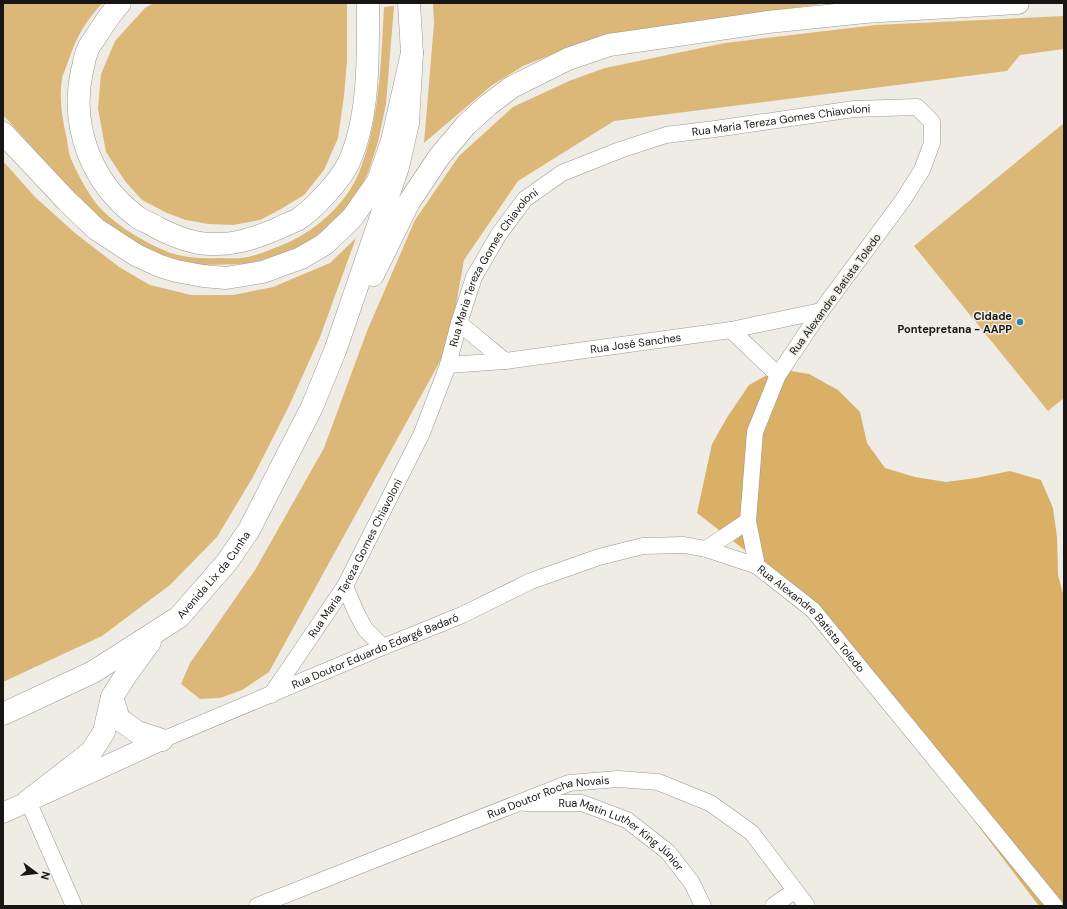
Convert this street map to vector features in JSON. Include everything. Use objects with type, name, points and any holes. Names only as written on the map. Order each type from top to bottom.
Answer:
[{"type":"highway","points":[[120,3],[109,15],[86,52],[79,86],[78,118],[85,147],[96,170],[113,195],[137,217],[167,232],[188,240],[212,244],[236,243],[264,235],[297,220],[322,198],[337,180],[348,162],[358,135],[363,110],[368,59],[368,3]]},
{"type":"highway","points":[[335,351],[398,167],[408,123],[412,53],[408,3]]},
{"type":"highway","points":[[335,351],[409,202],[439,157],[466,125],[488,105],[512,88],[568,59],[609,45],[768,22],[865,12],[1018,3]]},
{"type":"highway","points":[[3,133],[67,201],[96,229],[136,255],[160,266],[176,271],[203,276],[226,278],[263,272],[301,258],[325,244],[352,218],[378,181],[392,141],[412,53]]},
{"type":"highway","name":"Avenida Lix da Cunha","points":[[3,714],[93,672],[157,632],[179,616],[227,562],[249,530],[312,408],[335,351]]},
{"type":"highway","points":[[28,801],[91,752],[104,732],[112,697],[157,632]]},
{"type":"highway","points":[[112,697],[119,719],[137,732],[162,740]]},
{"type":"street","name":"Rua Alexandre Batista Toledo","points":[[917,107],[932,122],[932,143],[922,170],[903,200],[821,311],[778,375],[755,432],[748,521],[757,566],[813,610],[1055,906]]},
{"type":"street","name":"Rua Maria Tereza Gomes Chiavoloni","points":[[271,695],[345,586],[422,433],[448,365],[459,323],[474,277],[499,234],[525,199],[562,173],[620,150],[666,135],[715,130],[854,109],[917,107]]},
{"type":"street","name":"Rua José Sanches","points":[[448,365],[505,361],[731,330],[821,311]]},
{"type":"street","points":[[459,323],[505,361]]},
{"type":"street","points":[[731,330],[778,375]]},
{"type":"street","points":[[706,549],[748,521]]},
{"type":"street","name":"Rua Doutor Eduardo Edargé Badaró","points":[[3,813],[162,740],[462,615],[531,581],[599,557],[643,546],[684,545],[706,549],[757,566]]},
{"type":"street","points":[[345,586],[365,629],[383,647]]},
{"type":"street","name":"Rua Doutor Rocha Novais","points":[[257,906],[279,902],[516,803],[569,783],[618,780],[658,782],[710,803],[752,833],[794,891],[807,906]]},
{"type":"street","points":[[28,801],[74,906]]},
{"type":"street","name":"Rua Matin Luther King Júnior","points":[[516,803],[582,803],[627,820],[668,852],[692,883],[703,906]]},
{"type":"street","points":[[773,906],[794,891]]},
{"type":"shaded area","points":[[3,3],[103,3],[92,15],[79,36],[63,74],[61,107],[71,159],[89,193],[109,217],[136,236],[165,251],[196,258],[248,257],[263,253],[287,243],[299,237],[321,222],[348,193],[355,182],[367,151],[376,110],[384,7],[394,6],[386,104],[378,142],[368,173],[358,194],[344,212],[324,230],[305,244],[282,254],[248,264],[203,265],[173,261],[150,251],[95,216],[3,115]]},
{"type":"shaded area","points":[[154,3],[347,3],[347,61],[338,138],[324,170],[304,195],[260,220],[233,225],[208,224],[186,220],[167,213],[142,200],[125,181],[106,152],[98,109],[101,74],[115,41],[145,8]]},
{"type":"shaded area","points":[[433,3],[828,3],[612,34],[561,51],[523,66],[491,86],[424,143],[434,23]]},
{"type":"shaded area","points":[[1064,16],[1064,49],[1020,55],[1007,71],[614,121],[518,181],[464,260],[449,345],[269,672],[242,690],[220,698],[200,699],[181,684],[190,663],[255,570],[324,448],[367,331],[415,220],[459,156],[513,107],[569,81],[605,68],[725,43],[876,25]]},
{"type":"shaded area","name":"Cidade Pontepretana - AAPP","points":[[1064,123],[1064,398],[1048,411],[914,246]]},
{"type":"shaded area","points":[[3,161],[35,197],[75,233],[119,267],[150,285],[191,295],[233,295],[273,287],[330,263],[356,238],[320,337],[289,406],[253,477],[217,537],[170,585],[102,636],[3,682]]},
{"type":"shaded area","points":[[778,369],[809,374],[838,390],[860,412],[867,443],[885,468],[915,477],[946,482],[1010,471],[1041,480],[1053,508],[1057,537],[1058,575],[1064,597],[1064,906],[1039,906],[804,596],[697,513],[712,444],[728,416],[749,385]]},
{"type":"place","name":"Cidade Pontepretana - AAPP","points":[[1020,322]]}]
